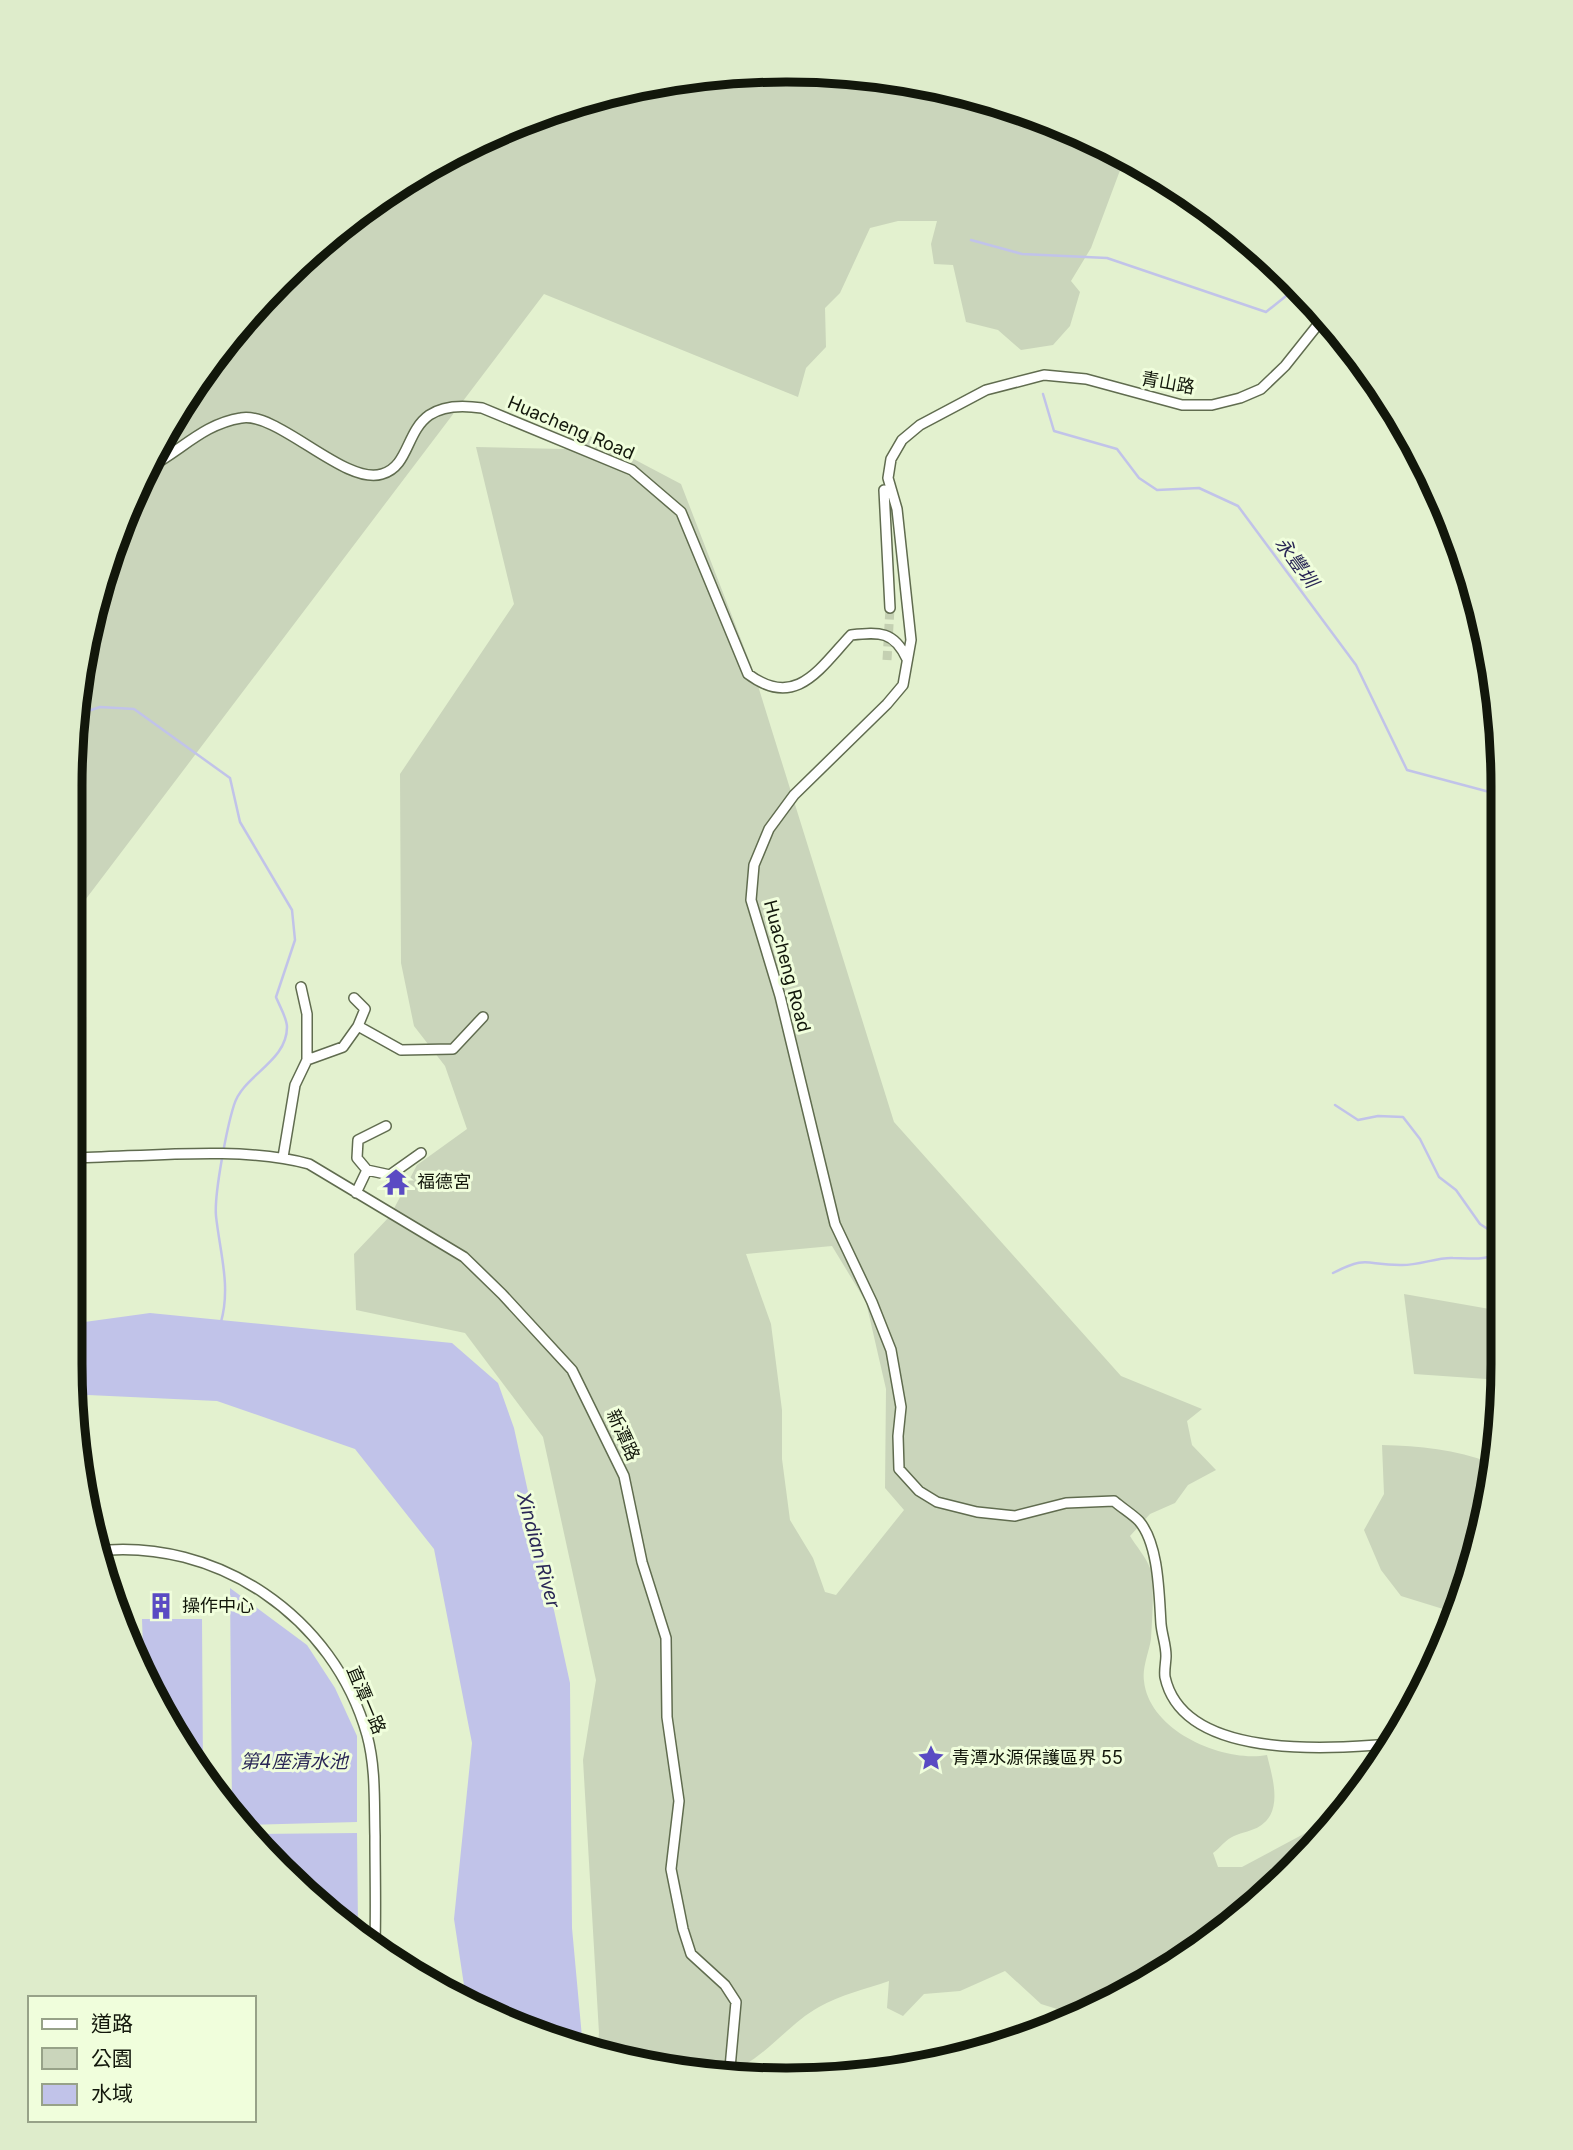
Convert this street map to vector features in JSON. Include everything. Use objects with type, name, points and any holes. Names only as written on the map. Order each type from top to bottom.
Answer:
[{"type":"street","points":[[908,659],[910,627],[897,509],[888,478],[891,459],[902,440],[920,425],[986,390],[1044,375],[1067,377],[1182,405],[1212,405],[1261,389],[1285,366],[1318,325]]},
{"type":"street","name":"Huacheng Road","points":[[165,457],[207,428],[245,417],[272,426],[361,474],[380,475],[389,471],[400,458],[416,426],[439,410],[458,404],[482,408],[632,470],[681,512],[737,651],[748,674],[763,685],[782,691],[812,677],[851,635],[874,632],[888,635],[900,643],[908,659],[903,685],[815,773],[769,829],[754,865],[751,900],[780,996],[835,1224],[872,1301],[891,1350],[901,1407],[899,1469],[919,1491],[937,1502],[977,1513],[1015,1516],[1066,1503],[1114,1501],[1140,1523],[1153,1555],[1166,1655],[1165,1676],[1182,1711],[1202,1727],[1254,1742],[1297,1747],[1379,1744]]},
{"type":"street","points":[[884,490],[890,608]]},
{"type":"street","points":[[283,1157],[295,1086],[307,1060],[307,1014],[301,987]]},
{"type":"street","points":[[307,1060],[344,1047],[365,1009],[354,998]]},
{"type":"street","points":[[358,1026],[401,1050],[453,1049],[483,1017]]},
{"type":"street","points":[[386,1126],[358,1140],[357,1158],[368,1170],[390,1175],[421,1153]]},
{"type":"street","name":"新潭路","points":[[82,1158],[230,1155],[283,1157],[309,1164],[464,1257],[572,1370],[624,1476],[642,1562],[666,1638],[667,1717],[679,1801],[671,1869],[691,1954],[725,1985],[736,2002],[729,2065]]},
{"type":"street","points":[[356,1193],[368,1170]]},
{"type":"street","name":"直潭一路","points":[[107,1549],[166,1553],[213,1565],[285,1607],[315,1636],[344,1679],[367,1735],[374,1781],[375,1934]]},
{"type":"green space","points":[[740,84],[833,84],[924,96],[1013,120],[1056,136],[1121,167],[1091,248],[1071,281],[1080,292],[1070,326],[1053,345],[1021,350],[998,330],[966,322],[953,265],[934,264],[931,244],[937,221],[898,221],[870,228],[840,293],[825,308],[826,347],[806,368],[798,397],[544,294],[82,904],[82,786],[88,695],[106,604],[136,517],[155,475],[201,395],[257,322],[322,257],[395,201],[475,155],[560,120],[649,96]]},
{"type":"green space","points":[[573,427],[681,484],[754,673],[894,1122],[1121,1376],[1202,1409],[1187,1421],[1192,1445],[1216,1470],[1188,1485],[1175,1503],[1150,1514],[1130,1536],[1146,1560],[1152,1575],[1151,1639],[1144,1681],[1149,1699],[1159,1715],[1191,1740],[1230,1754],[1267,1755],[1274,1793],[1272,1812],[1260,1826],[1231,1837],[1213,1853],[1218,1867],[1242,1867],[1317,1827],[1251,1893],[1178,1949],[1139,1973],[1063,2011],[1041,2004],[1005,1971],[960,1991],[924,1994],[903,2016],[887,2008],[889,1981],[844,1996],[807,2015],[761,2054],[741,2066],[695,2062],[598,2042],[583,1760],[596,1680],[543,1437],[465,1333],[356,1310],[354,1254],[390,1216],[417,1165],[467,1129],[445,1066],[414,1026],[401,963],[400,774],[514,604],[476,447],[565,449]],"holes":[[[832,1246],[866,1302],[886,1389],[885,1488],[904,1510],[836,1595],[825,1592],[813,1558],[790,1520],[782,1459],[782,1410],[771,1324],[746,1254]]]},
{"type":"green space","points":[[1404,1294],[1491,1309],[1490,1379],[1414,1374]]},
{"type":"green space","points":[[1382,1445],[1437,1449],[1484,1461],[1467,1546],[1446,1610],[1401,1596],[1381,1570],[1364,1530],[1384,1494]]},
{"type":"water","name":"Xindian River","points":[[150,1313],[452,1343],[498,1383],[514,1428],[570,1683],[572,1928],[582,2037],[517,2014],[465,1989],[454,1919],[472,1743],[434,1549],[355,1449],[217,1401],[83,1397],[82,1322]]},
{"type":"water","name":"第4座清水池","points":[[230,1588],[307,1645],[335,1688],[357,1736],[357,1822],[254,1825],[232,1797]]},
{"type":"water","points":[[142,1619],[202,1619],[203,1758],[177,1716],[143,1648]]},
{"type":"water","points":[[357,1833],[358,1922],[322,1893],[263,1834]]},
{"type":"waterway","points":[[971,240],[1022,254],[1107,258],[1266,312],[1289,294]]},
{"type":"waterway","name":"永豐圳","points":[[1043,394],[1054,431],[1117,449],[1139,478],[1157,490],[1199,488],[1238,506],[1356,665],[1407,770],[1491,792]]},
{"type":"waterway","points":[[87,711],[100,707],[134,709],[230,778],[240,822],[292,910],[295,940],[276,997],[287,1023],[285,1039],[273,1059],[239,1094],[231,1115],[222,1161],[216,1206],[225,1282],[221,1322]]},
{"type":"waterway","points":[[1335,1105],[1358,1120],[1378,1116],[1403,1117],[1420,1139],[1439,1177],[1456,1190],[1480,1224],[1491,1231]]},
{"type":"waterway","points":[[1333,1273],[1366,1262],[1407,1265],[1447,1258],[1491,1256]]},
{"type":"tunnel","points":[[887,660],[890,608]]},
{"type":"place","name":"福德宮","points":[[396,1182]]},
{"type":"place","name":"操作中心","points":[[161,1606]]},
{"type":"place","name":"青潭水源保護區界 55","points":[[931,1758]]}]
